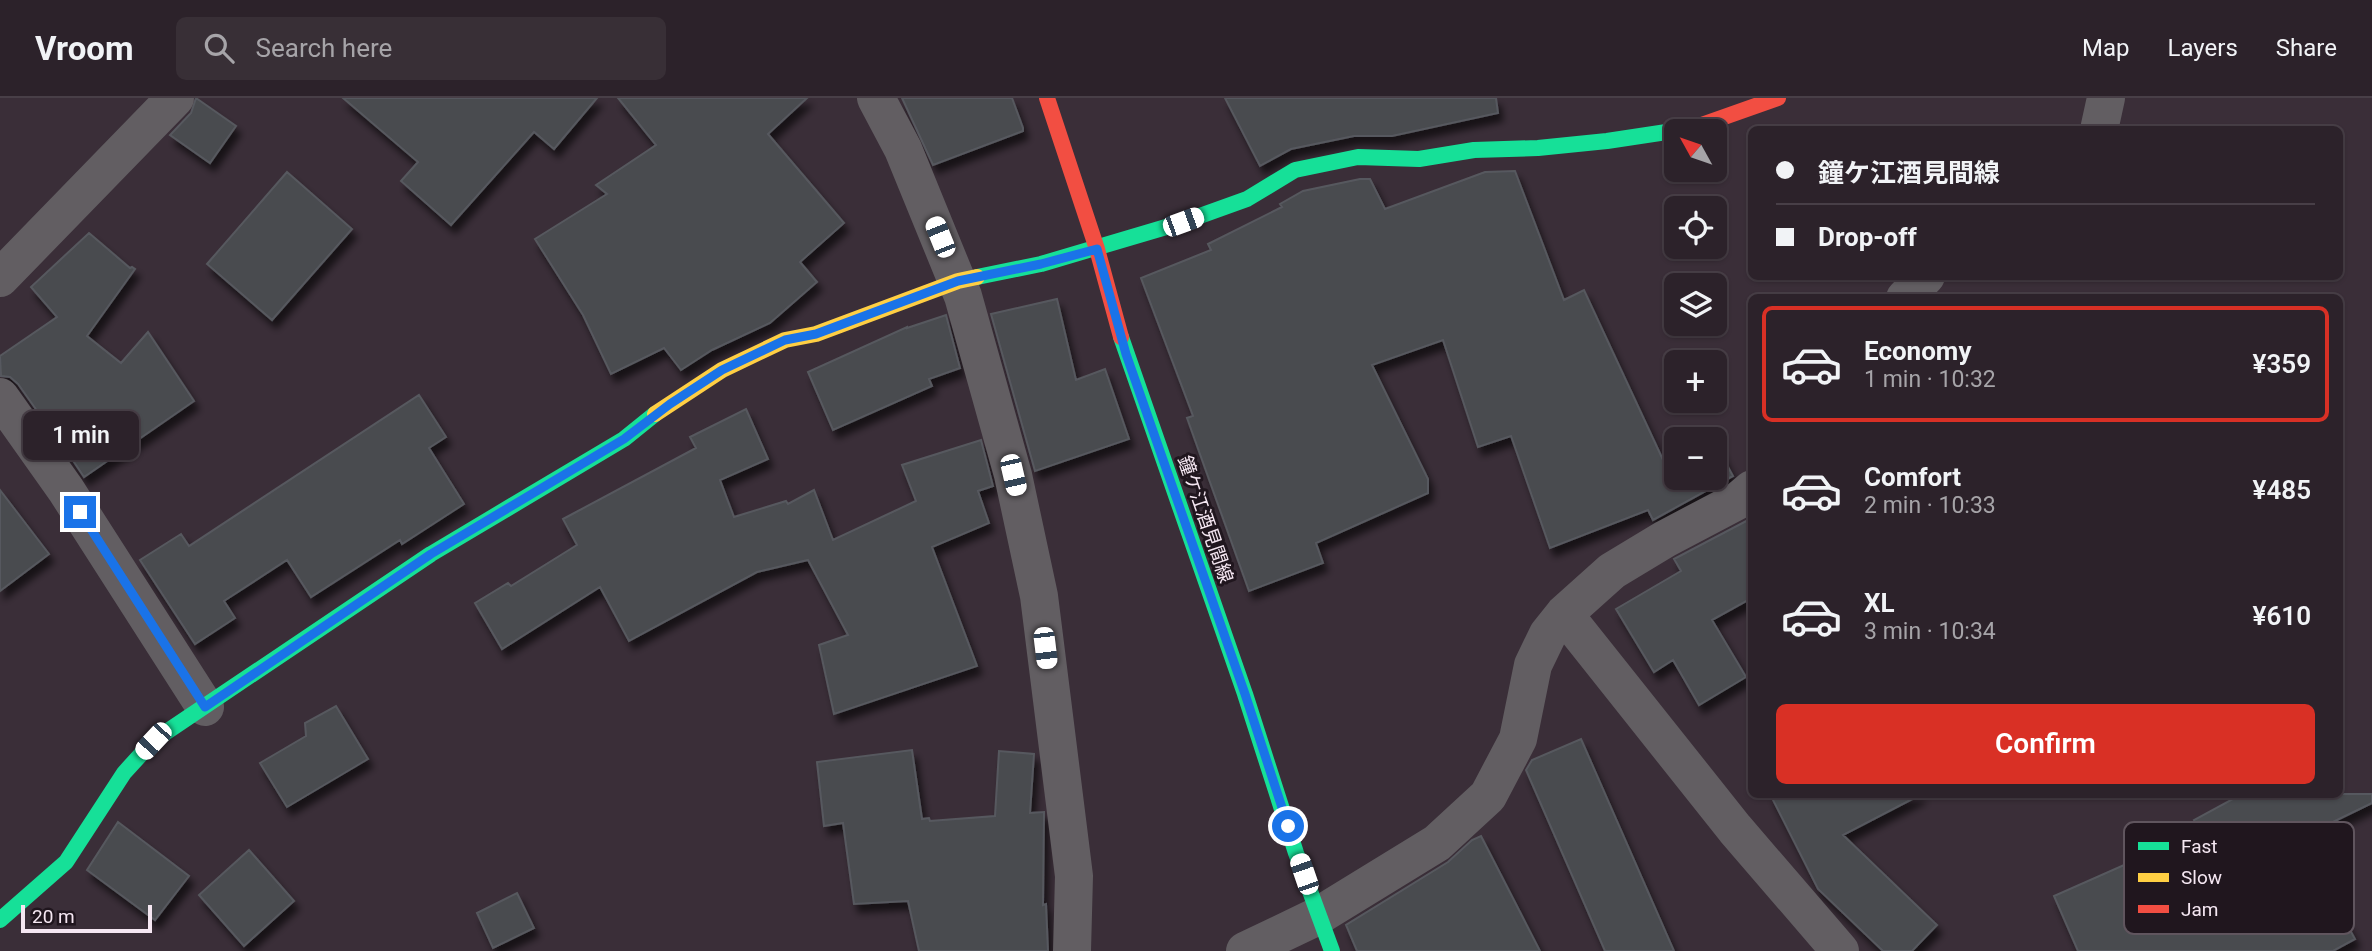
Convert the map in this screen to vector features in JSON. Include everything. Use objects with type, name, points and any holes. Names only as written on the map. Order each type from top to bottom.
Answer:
[{"type":"street","points":[[0,278],[175,98]]},
{"type":"street","points":[[876,98],[903,149],[958,281],[1013,475],[1039,596],[1074,876],[1072,951]]},
{"type":"street","name":"鐘ケ江酒見間線","points":[[1047,98],[1097,249],[1126,354],[1332,951]]},
{"type":"street","points":[[0,920],[66,862],[124,773],[153,741],[431,554],[624,439],[670,404],[722,370],[785,340],[816,334],[958,281],[1097,249],[1247,199],[1295,170],[1358,158],[1419,159],[1474,150],[1538,148],[1607,141],[1702,127],[1778,98]]},
{"type":"street","points":[[2100,126],[2106,98]]},
{"type":"street","points":[[1909,294],[1922,280]]},
{"type":"street","points":[[0,397],[66,490],[205,707]]},
{"type":"street","points":[[1245,951],[1318,916],[1437,843],[1488,796],[1518,739],[1533,665],[1548,634],[1564,614],[1612,570],[1739,500],[1748,492]]},
{"type":"street","points":[[1564,614],[1735,829],[1840,951]]},
{"type":"building","points":[[196,98],[236,126],[210,163],[170,135],[191,113]]},
{"type":"building","points":[[343,98],[597,98],[554,149],[534,132],[451,225],[401,181],[418,162]]},
{"type":"building","points":[[618,98],[807,98],[768,134],[844,223],[800,262],[817,282],[770,323],[712,350],[681,370],[664,348],[611,374],[583,315],[535,239],[607,194],[596,185],[656,145]]},
{"type":"building","points":[[902,98],[1012,98],[1023,131],[933,165]]},
{"type":"building","points":[[1225,98],[1496,98],[1498,113],[1392,136],[1354,136],[1291,149],[1260,166]]},
{"type":"building","points":[[1515,171],[1564,300],[1584,290],[1664,462],[1664,490],[1708,490],[1653,520],[1648,510],[1550,548],[1511,436],[1478,447],[1443,340],[1372,365],[1428,479],[1428,493],[1316,543],[1323,563],[1249,591],[1187,418],[1193,416],[1141,278],[1211,250],[1208,244],[1282,207],[1280,204],[1303,191],[1370,179],[1385,209],[1485,172]]},
{"type":"building","points":[[287,172],[352,229],[272,320],[207,264]]},
{"type":"building","points":[[89,233],[130,268],[135,269],[87,336],[121,363],[148,332],[194,401],[84,477],[42,414],[40,415],[18,384],[10,377],[1,376],[0,356],[57,317],[31,287]]},
{"type":"building","points":[[1057,299],[1076,380],[1105,369],[1129,439],[1035,471],[991,314]]},
{"type":"building","points":[[946,315],[960,368],[929,379],[932,386],[833,430],[808,372],[907,327]]},
{"type":"building","points":[[419,395],[446,437],[429,448],[464,504],[402,544],[400,540],[311,597],[287,560],[224,601],[235,618],[195,644],[140,560],[181,534],[189,546]]},
{"type":"building","points":[[746,409],[768,459],[720,480],[734,517],[786,501],[788,504],[814,490],[833,540],[916,501],[902,465],[981,440],[993,486],[978,491],[989,523],[932,547],[977,666],[834,714],[819,645],[848,635],[808,560],[757,572],[629,641],[600,587],[502,649],[475,603],[508,583],[511,586],[577,545],[563,519],[696,448],[690,437]]},
{"type":"building","points":[[1727,465],[1733,476],[1727,479]]},
{"type":"building","points":[[0,490],[49,554],[0,591]]},
{"type":"building","points":[[1748,520],[1748,600],[1712,620],[1746,677],[1699,705],[1673,660],[1654,672],[1616,609],[1681,571],[1674,559]]},
{"type":"building","points":[[336,706],[368,759],[287,807],[260,763],[306,736],[305,723]]},
{"type":"building","points":[[1581,739],[1674,951],[1605,951],[1526,770],[1532,760]]},
{"type":"building","points":[[912,750],[922,819],[929,818],[930,821],[995,816],[999,751],[1034,754],[1030,813],[1044,812],[1043,905],[1046,904],[1048,951],[919,951],[908,901],[854,904],[843,823],[824,826],[817,762]]},
{"type":"building","points":[[2343,794],[2372,794],[2372,803],[2333,822],[2194,820],[2235,798],[2343,798]]},
{"type":"building","points":[[1772,798],[1914,798],[1843,835],[1937,925],[1912,951],[1883,951],[1818,889]]},
{"type":"building","points":[[118,822],[189,876],[155,920],[87,870]]},
{"type":"building","points":[[1481,836],[1540,951],[1357,951],[1346,925],[1448,862],[1472,840]]},
{"type":"building","points":[[249,850],[294,901],[244,946],[199,895]]},
{"type":"building","points":[[2124,865],[2124,934],[2352,934],[2355,939],[2333,951],[2078,951],[2054,896]]},
{"type":"building","points":[[517,893],[534,928],[493,948],[477,913]]},
{"type":"traffic: fast","points":[[977,277],[1041,264],[1183,222],[1247,199],[1295,170],[1358,157],[1419,159],[1474,150],[1538,148],[1664,132]]},
{"type":"traffic: fast","points":[[1121,337],[1245,694],[1296,853],[1332,951]]},
{"type":"traffic: fast","points":[[0,920],[66,862],[124,773],[153,741],[431,554],[624,439],[655,414]]},
{"type":"traffic: slow","points":[[655,414],[722,370],[785,340],[816,334],[958,281],[977,277]]},
{"type":"traffic: jam","points":[[1047,98],[1097,249],[1121,337]]},
{"type":"traffic: jam","points":[[1718,119],[1778,98]]},
{"type":"route","points":[[80,512],[205,707],[431,554],[624,439],[670,404],[722,370],[785,340],[816,334],[958,281],[1097,249],[1126,354],[1245,694],[1288,826]]}]
